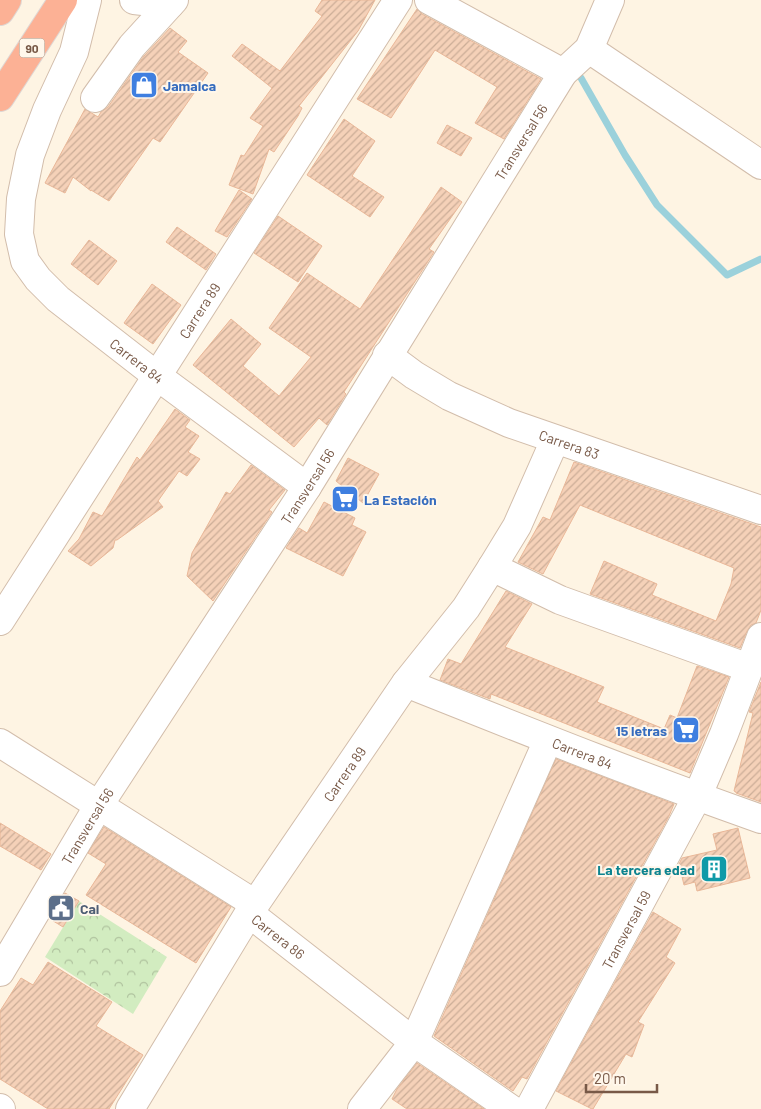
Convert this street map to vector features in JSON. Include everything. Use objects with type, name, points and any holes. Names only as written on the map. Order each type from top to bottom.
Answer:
[{"type":"highway","points":[[0,10],[7,0]]},
{"type":"highway","name":"90","points":[[0,97],[64,0]]},
{"type":"street","name":"Carrera 84","points":[[87,0],[74,52],[47,110],[30,156],[11,194],[25,261],[38,280],[58,299],[157,376],[307,487]]},
{"type":"street","points":[[134,0],[172,2]]},
{"type":"street","name":"Carrera 89","points":[[0,621],[398,0]]},
{"type":"street","points":[[429,0],[563,73]]},
{"type":"street","name":"Transversal 56","points":[[0,972],[99,805],[307,487],[563,73],[589,49],[610,0]]},
{"type":"street","points":[[95,98],[132,46],[172,2]]},
{"type":"street","points":[[589,49],[760,169]]},
{"type":"street","name":"Carrera 83","points":[[387,355],[414,375],[449,396],[509,423],[761,510]]},
{"type":"street","name":"Carrera 89","points":[[130,1109],[252,909],[406,684],[466,608],[517,526],[555,440]]},
{"type":"street","points":[[492,567],[560,600],[749,668]]},
{"type":"street","name":"Transversal 59","points":[[532,1107],[697,797],[724,734],[761,637]]},
{"type":"street","name":"Carrera 84","points":[[406,684],[697,797],[761,819]]},
{"type":"street","points":[[362,1109],[414,1042],[548,740]]},
{"type":"street","name":"Carrera 86","points":[[0,743],[99,805],[252,909],[414,1042],[532,1107]]},
{"type":"green space","points":[[79,901],[167,957],[133,1014],[45,957]]},
{"type":"building","points":[[322,0],[375,0],[358,31],[299,106],[302,108],[298,116],[274,152],[269,149],[253,194],[229,185],[241,155],[244,156],[263,126],[250,118],[272,88],[232,56],[242,44],[280,71],[322,16],[315,11]]},
{"type":"building","points":[[417,9],[422,14],[541,79],[504,139],[475,123],[497,87],[435,50],[391,118],[357,99]]},
{"type":"building","points":[[170,28],[187,41],[178,52],[208,73],[160,142],[153,138],[109,201],[91,191],[73,177],[65,193],[45,183],[85,109],[98,117],[108,107],[144,56]]},
{"type":"building","points":[[344,119],[375,141],[352,176],[384,197],[370,217],[307,175]]},
{"type":"building","points":[[447,125],[472,138],[461,156],[437,143]]},
{"type":"building","points":[[441,187],[462,202],[429,249],[434,252],[344,392],[346,394],[327,425],[319,418],[294,447],[193,365],[231,319],[261,344],[243,366],[279,396],[311,357],[269,328],[307,273],[360,309]]},
{"type":"building","points":[[239,190],[252,199],[227,237],[215,231]]},
{"type":"building","points":[[278,216],[322,246],[298,282],[254,253]]},
{"type":"building","points":[[177,227],[216,254],[206,270],[166,242]]},
{"type":"building","points":[[89,240],[117,261],[98,285],[71,264]]},
{"type":"building","points":[[152,284],[181,305],[153,344],[124,323]]},
{"type":"building","points":[[175,409],[190,420],[185,427],[199,436],[188,452],[200,459],[187,476],[179,471],[158,501],[163,507],[115,540],[113,548],[91,566],[68,551],[79,539],[93,512],[102,516],[137,457],[140,460]]},
{"type":"building","points":[[348,458],[379,474],[363,503],[336,481]]},
{"type":"building","points":[[574,462],[761,527],[761,610],[756,623],[751,625],[747,631],[740,648],[590,594],[604,561],[657,584],[652,595],[716,621],[731,584],[734,568],[580,505],[543,574],[518,562],[543,517],[550,520]]},
{"type":"building","points":[[251,465],[285,490],[269,510],[272,512],[213,601],[187,576],[192,553],[226,492],[230,494]]},
{"type":"building","name":"La Estación","points":[[324,502],[355,518],[352,525],[366,532],[343,576],[286,548],[299,528],[307,533]]},
{"type":"building","points":[[506,591],[532,604],[505,647],[604,687],[597,702],[664,729],[670,715],[677,718],[697,666],[729,677],[690,773],[491,694],[490,699],[440,680],[448,659],[461,664]]},
{"type":"building","points":[[761,682],[761,802],[734,791],[753,713],[749,712]]},
{"type":"building","points":[[556,759],[674,804],[527,1079],[522,1077],[513,1091],[434,1036]]},
{"type":"building","points":[[0,823],[51,854],[41,870],[0,846]]},
{"type":"building","points":[[104,827],[231,907],[196,963],[86,895],[106,864],[88,853]]},
{"type":"building","name":"La tercera edad","points":[[738,828],[750,878],[697,891],[695,882],[684,885],[679,864],[682,858],[717,850],[713,834]]},
{"type":"building","name":"Cai","points":[[65,893],[79,901],[63,927],[50,919]]},
{"type":"building","points":[[653,912],[681,929],[666,957],[675,963],[638,1022],[644,1025],[632,1057],[626,1054],[592,1109],[556,1091]]},
{"type":"building","points":[[48,962],[112,1002],[96,1026],[143,1055],[109,1109],[48,1109],[0,1079],[0,1011],[21,978],[33,985]]},
{"type":"building","points":[[417,1063],[484,1109],[407,1109],[392,1099],[397,1089]]},
{"type":"waterway","points":[[581,78],[625,155],[657,205],[727,275],[761,259]]},
{"type":"place","name":"Jamaica","points":[[144,85]]},
{"type":"place","name":"La Estación","points":[[345,499]]},
{"type":"place","name":"15 letras","points":[[686,730]]},
{"type":"place","name":"La tercera edad","points":[[714,869]]},
{"type":"place","name":"Cai","points":[[61,908]]}]
